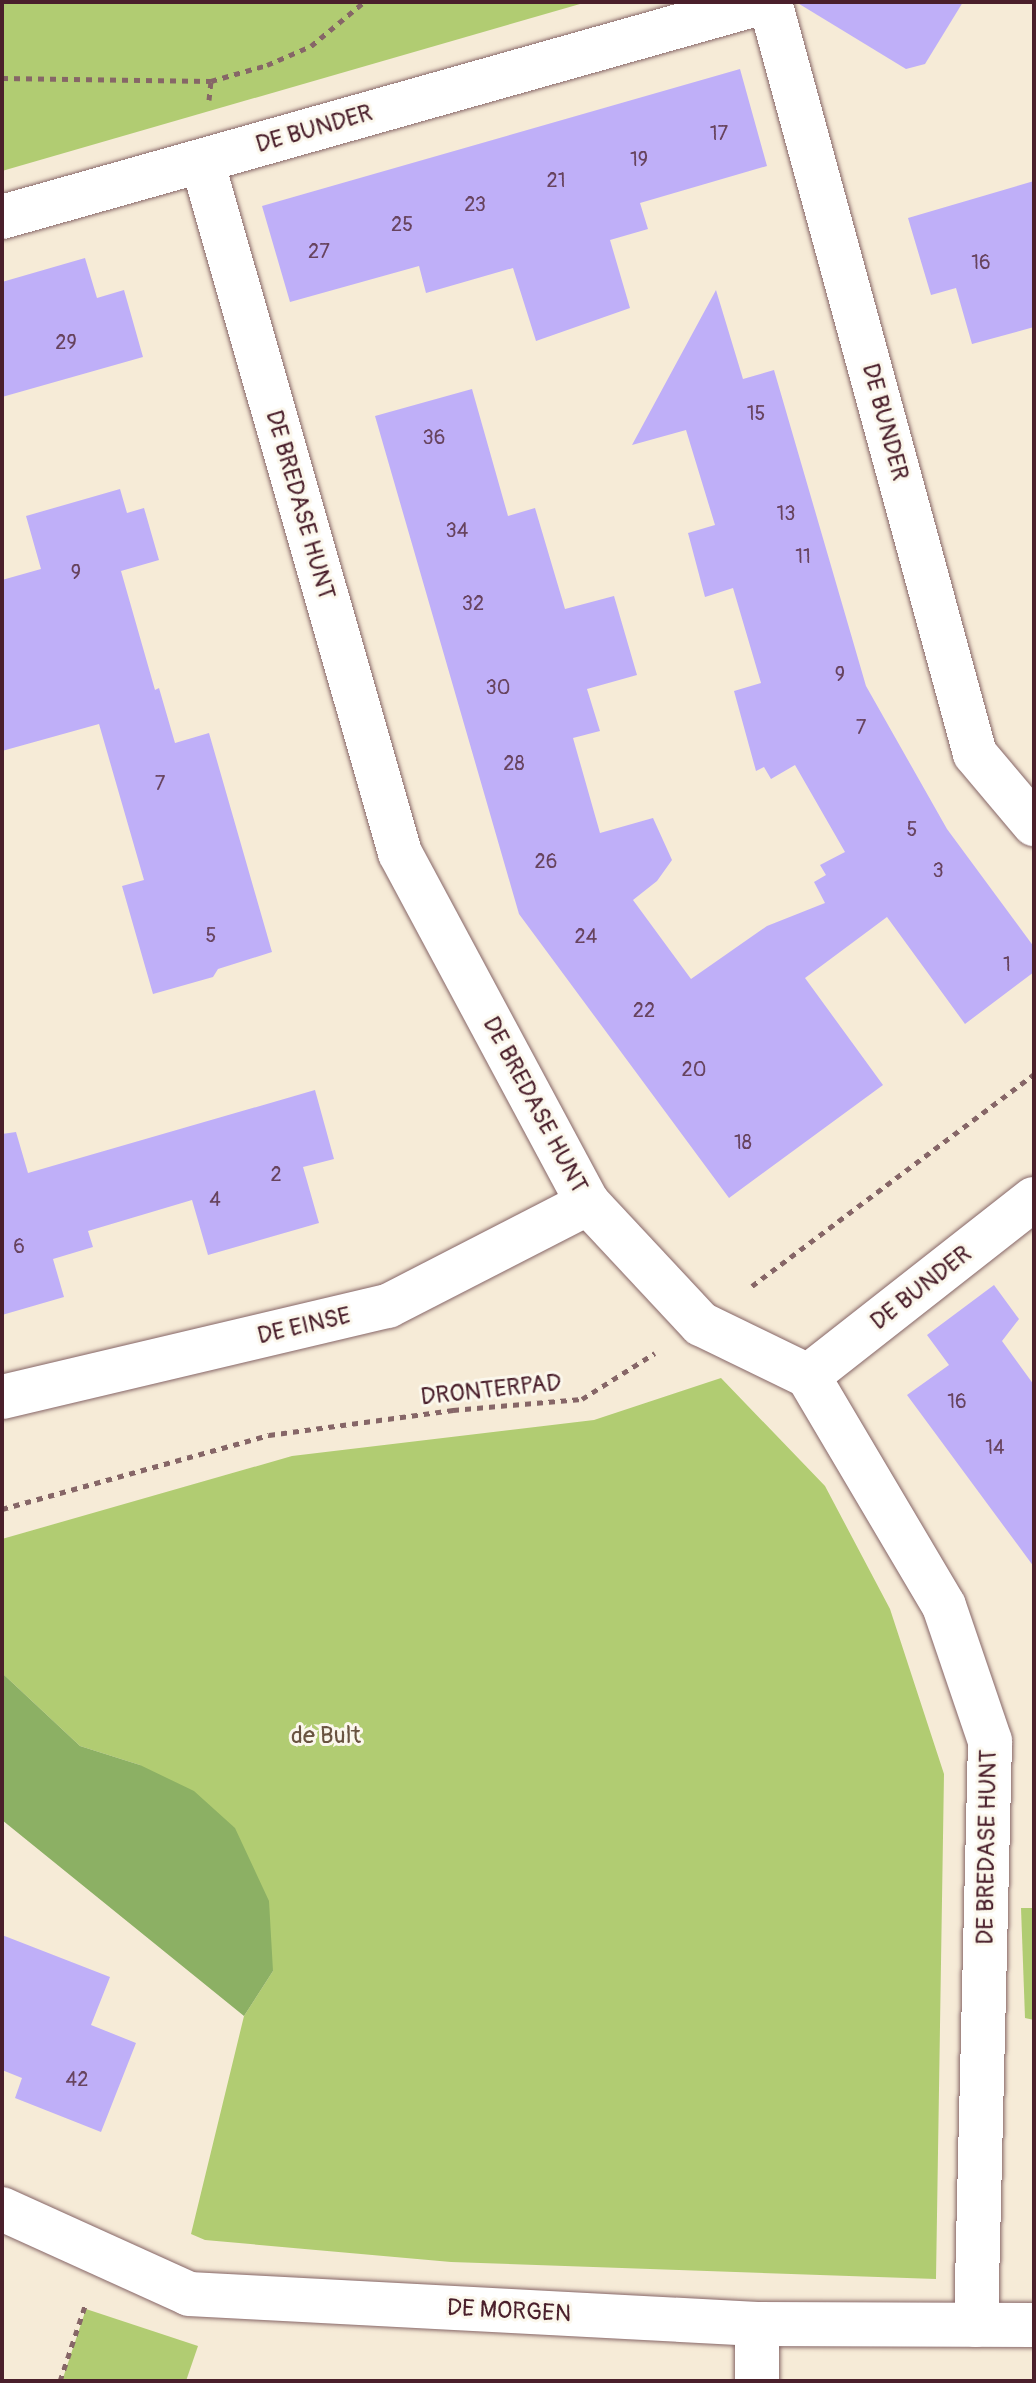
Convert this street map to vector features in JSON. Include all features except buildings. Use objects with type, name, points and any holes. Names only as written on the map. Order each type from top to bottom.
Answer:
[{"type":"street","name":"DE BUNDER","points":[[2,217],[764,2]]},
{"type":"street","name":"DE BUNDER","points":[[770,2],[975,754],[1034,824]]},
{"type":"street","name":"DE BREDASE HUNT","points":[[202,161],[400,853],[588,1203],[701,1324],[808,1376],[944,1606],[990,1741],[976,2325]]},
{"type":"street","name":"DE BUNDER","points":[[808,1376],[1034,1199]]},
{"type":"street","name":"DE EINSE","points":[[2,1397],[388,1306],[588,1203]]},
{"type":"street","name":"DE MORGEN","points":[[2,2209],[189,2294],[757,2324],[1034,2325]]},
{"type":"street","points":[[757,2324],[757,2381]]},
{"type":"path","points":[[2,78],[211,81],[267,65],[311,46],[364,2]]},
{"type":"path","name":"DRONTERPAD","points":[[2,1509],[269,1435],[453,1410],[582,1399],[701,1324],[1034,1074]]},
{"type":"path","points":[[60,2381],[103,2255]]},
{"type":"green space","points":[[2,2],[587,2],[2,171]]},
{"type":"green space","name":"de Bult","points":[[721,1378],[825,1486],[890,1609],[944,1774],[936,2279],[451,2262],[205,2240],[191,2234],[244,2016],[273,1971],[140,1765],[80,1746],[2,1673],[2,1539],[292,1456],[594,1420]]},
{"type":"green space","points":[[2,1673],[80,1746],[140,1765],[194,1791],[235,1828],[269,1901],[273,1971],[244,2016],[2,1820]]},
{"type":"green space","points":[[1021,1908],[1034,1908],[1034,2020],[1025,2018]]},
{"type":"green space","points":[[86,2309],[198,2346],[186,2381],[62,2381]]}]
